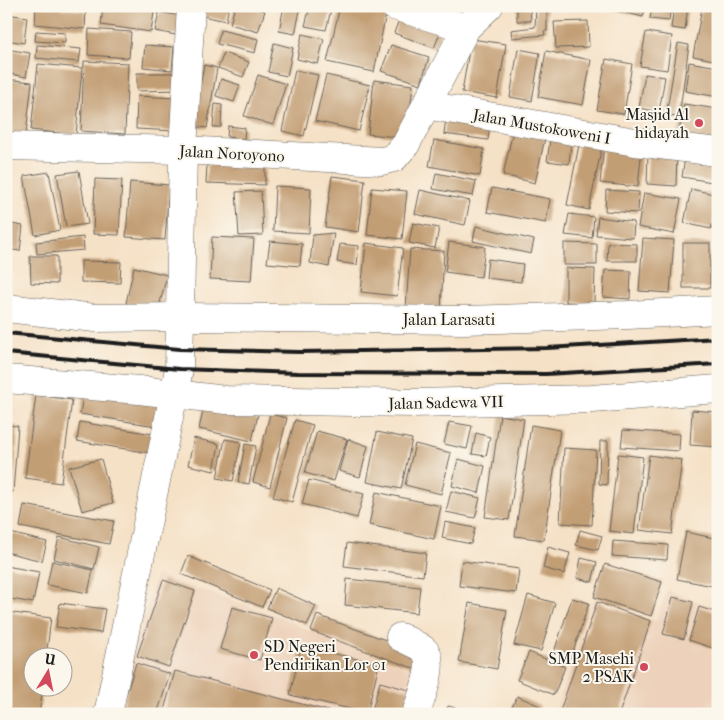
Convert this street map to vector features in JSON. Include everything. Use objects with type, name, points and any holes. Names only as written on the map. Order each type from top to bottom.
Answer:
[{"type":"street","points":[[108,714],[179,369],[183,150],[191,6]]},
{"type":"street","points":[[394,6],[466,28]]},
{"type":"street","name":"Jalan Noroyono","points":[[6,146],[183,150],[382,161],[394,158],[406,144],[466,28],[489,6]]},
{"type":"street","name":"Jalan Mustokoweni I","points":[[426,104],[635,142],[718,152]]},
{"type":"street","name":"Jalan Larasati","points":[[6,308],[95,318],[464,320],[718,310]]},
{"type":"street","name":"Jalan Sadewa VII","points":[[6,379],[176,386],[226,400],[413,403],[592,399],[718,390]]},
{"type":"street","points":[[400,638],[425,650],[429,658],[429,670],[416,714]]},
{"type":"shaded area","name":"SD Negeri Pendirikan Lor 01","points":[[156,575],[279,616],[311,632],[436,678],[425,714],[117,714]]},
{"type":"shaded area","name":"SMP Masehi 2 PSAK","points":[[667,590],[718,609],[718,714],[554,714],[593,600],[656,621]]},
{"type":"building","points":[[36,6],[86,11],[85,29],[35,24]]},
{"type":"building","points":[[103,6],[155,6],[151,32],[101,25]]},
{"type":"building","points":[[205,6],[229,6],[226,21],[203,16]]},
{"type":"building","points":[[235,6],[247,6],[265,11],[258,32],[230,24]]},
{"type":"building","points":[[284,6],[301,6],[295,34],[279,31]]},
{"type":"building","points":[[310,6],[332,6],[326,30],[305,26]]},
{"type":"building","points":[[340,6],[375,6],[387,9],[374,72],[327,62]]},
{"type":"building","points":[[517,6],[530,6],[531,21],[517,21]]},
{"type":"building","points":[[536,6],[547,6],[547,31],[544,31],[545,35],[512,38],[511,30],[535,27]]},
{"type":"building","points":[[556,6],[588,6],[588,8],[556,9]]},
{"type":"building","points":[[615,6],[646,6],[643,17],[614,10]]},
{"type":"building","points":[[652,6],[671,6],[669,21],[650,19]]},
{"type":"building","points":[[674,6],[688,6],[685,30],[671,28]]},
{"type":"building","points":[[702,8],[718,10],[718,61],[693,56]]},
{"type":"building","points":[[402,11],[443,26],[434,48],[394,33]]},
{"type":"building","points":[[159,12],[185,17],[181,36],[155,31]]},
{"type":"building","points":[[6,14],[27,17],[24,43],[6,40]]},
{"type":"building","points":[[588,21],[589,47],[556,48],[554,22]]},
{"type":"building","points":[[89,29],[131,32],[129,58],[88,55]]},
{"type":"building","points":[[221,30],[258,39],[255,53],[217,44]]},
{"type":"building","points":[[36,31],[65,33],[65,43],[35,41]]},
{"type":"building","points":[[646,32],[672,36],[667,70],[640,66]]},
{"type":"building","points":[[302,34],[324,39],[318,64],[297,59]]},
{"type":"building","points":[[471,39],[506,44],[497,98],[462,92]]},
{"type":"building","points":[[274,43],[293,48],[287,76],[268,72]]},
{"type":"building","points":[[678,43],[689,45],[679,117],[666,116]]},
{"type":"building","points":[[37,45],[81,49],[79,62],[36,58]]},
{"type":"building","points":[[145,45],[174,47],[172,70],[143,67]]},
{"type":"building","points":[[391,45],[429,57],[421,84],[381,71]]},
{"type":"building","points":[[6,49],[30,53],[26,77],[6,73]]},
{"type":"building","points":[[518,49],[540,53],[532,101],[510,97]]},
{"type":"building","points":[[546,51],[591,60],[583,105],[538,97]]},
{"type":"building","points":[[224,53],[249,62],[243,77],[218,68]]},
{"type":"building","points":[[606,59],[632,64],[624,114],[597,110]]},
{"type":"building","points":[[84,61],[128,63],[125,134],[81,131]]},
{"type":"building","points":[[689,62],[718,67],[718,97],[685,91]]},
{"type":"building","points":[[38,64],[82,68],[76,135],[31,130]]},
{"type":"building","points":[[204,65],[217,68],[207,128],[193,126]]},
{"type":"building","points":[[295,70],[318,75],[304,136],[282,131]]},
{"type":"building","points":[[137,73],[181,73],[182,90],[137,91]]},
{"type":"building","points":[[645,74],[665,77],[659,112],[639,108]]},
{"type":"building","points":[[258,75],[286,84],[273,125],[244,116]]},
{"type":"building","points":[[326,75],[370,85],[359,131],[315,121]]},
{"type":"building","points":[[6,79],[32,82],[26,134],[6,131]]},
{"type":"building","points":[[221,79],[240,85],[234,102],[216,96]]},
{"type":"building","points":[[374,80],[413,85],[407,138],[368,134]]},
{"type":"building","points":[[137,96],[177,98],[176,131],[136,129]]},
{"type":"building","points":[[215,104],[222,105],[221,127],[213,127]]},
{"type":"building","name":"Masjid Al hidayah","points":[[684,104],[718,109],[718,143],[678,137]]},
{"type":"building","points":[[446,118],[490,124],[488,140],[444,134]]},
{"type":"building","points":[[228,126],[245,128],[244,139],[227,137]]},
{"type":"building","points":[[513,131],[545,138],[535,183],[503,175]]},
{"type":"building","points":[[551,133],[572,136],[569,164],[547,161]]},
{"type":"building","points":[[434,140],[484,149],[480,176],[429,166]]},
{"type":"building","points":[[580,140],[602,145],[589,210],[567,205]]},
{"type":"building","points":[[604,144],[642,147],[638,187],[600,183]]},
{"type":"building","points":[[648,151],[677,152],[676,186],[647,184]]},
{"type":"building","points":[[685,157],[718,162],[718,183],[682,177]]},
{"type":"building","points":[[207,165],[265,167],[265,185],[206,183]]},
{"type":"building","points":[[79,171],[88,224],[66,227],[57,174]]},
{"type":"building","points":[[49,172],[60,230],[35,235],[24,176]]},
{"type":"building","points":[[436,173],[476,181],[473,196],[433,189]]},
{"type":"building","points":[[332,176],[365,180],[359,232],[325,227]]},
{"type":"building","points":[[95,179],[122,180],[119,235],[93,234]]},
{"type":"building","points":[[130,182],[169,185],[165,240],[126,237]]},
{"type":"building","points":[[275,186],[311,188],[309,233],[273,231]]},
{"type":"building","points":[[372,188],[407,191],[402,239],[367,235]]},
{"type":"building","points":[[492,188],[550,199],[546,223],[487,212]]},
{"type":"building","points":[[691,189],[718,195],[718,203],[711,229],[684,223]]},
{"type":"building","points":[[420,190],[470,201],[465,225],[415,214]]},
{"type":"building","points":[[606,190],[639,192],[638,213],[605,211]]},
{"type":"building","points":[[261,191],[263,235],[239,236],[236,192]]},
{"type":"building","points":[[644,193],[681,199],[674,234],[638,227]]},
{"type":"building","points":[[569,214],[594,217],[592,238],[565,235]]},
{"type":"building","points":[[598,217],[634,222],[633,238],[596,235]]},
{"type":"building","points":[[6,223],[23,226],[20,251],[6,249]]},
{"type":"building","points":[[413,223],[439,228],[435,248],[409,243]]},
{"type":"building","points":[[476,226],[534,240],[531,254],[473,241]]},
{"type":"building","points":[[334,233],[329,267],[310,263],[313,235]]},
{"type":"building","points":[[83,237],[84,250],[37,254],[36,242]]},
{"type":"building","points":[[212,237],[254,239],[251,281],[210,279]]},
{"type":"building","points":[[643,238],[674,240],[670,293],[639,291]]},
{"type":"building","points":[[270,241],[302,244],[300,266],[267,263]]},
{"type":"building","points":[[449,242],[485,247],[481,277],[445,272]]},
{"type":"building","points":[[366,243],[403,248],[397,296],[361,292]]},
{"type":"building","points":[[564,243],[597,244],[597,265],[564,265]]},
{"type":"building","points":[[608,243],[637,244],[637,261],[607,261]]},
{"type":"building","points":[[683,243],[710,243],[710,288],[683,288]]},
{"type":"building","points":[[340,244],[359,246],[357,265],[337,262]]},
{"type":"building","points":[[410,249],[444,251],[441,311],[406,308]]},
{"type":"building","points":[[30,256],[57,256],[57,284],[31,283]]},
{"type":"building","points":[[488,259],[523,264],[521,282],[486,278]]},
{"type":"building","points":[[81,261],[121,262],[120,283],[81,282]]},
{"type":"building","points":[[134,267],[167,275],[158,311],[126,303]]},
{"type":"building","points":[[566,268],[595,269],[594,303],[566,302]]},
{"type":"building","points":[[605,270],[631,271],[630,299],[603,297]]},
{"type":"building","points":[[85,383],[161,394],[156,426],[80,414]]},
{"type":"building","points":[[36,395],[72,400],[61,483],[25,478]]},
{"type":"building","points":[[206,398],[259,410],[252,441],[199,429]]},
{"type":"building","points":[[692,410],[718,412],[718,447],[690,445]]},
{"type":"building","points":[[270,414],[287,418],[270,487],[253,482]]},
{"type":"building","points":[[500,415],[524,419],[509,520],[485,517]]},
{"type":"building","points":[[295,420],[313,425],[292,502],[273,497]]},
{"type":"building","points":[[80,422],[153,434],[150,453],[77,441]]},
{"type":"building","points":[[449,422],[472,426],[467,449],[444,444]]},
{"type":"building","points":[[6,425],[18,426],[13,492],[6,491]]},
{"type":"building","points":[[531,425],[560,430],[544,540],[515,536]]},
{"type":"building","points":[[623,430],[680,434],[679,451],[621,447]]},
{"type":"building","points":[[317,431],[347,439],[334,481],[305,473]]},
{"type":"building","points":[[377,432],[412,439],[401,489],[367,482]]},
{"type":"building","points":[[476,433],[490,437],[486,456],[472,454]]},
{"type":"building","points":[[194,438],[219,444],[214,471],[188,465]]},
{"type":"building","points":[[225,439],[241,442],[233,481],[217,478]]},
{"type":"building","points":[[348,439],[368,446],[360,477],[339,471]]},
{"type":"building","points":[[600,441],[608,441],[607,485],[599,484]]},
{"type":"building","points":[[245,444],[256,446],[249,484],[238,482]]},
{"type":"building","points":[[415,444],[451,453],[441,494],[405,485]]},
{"type":"building","points":[[564,448],[596,450],[592,525],[560,523]]},
{"type":"building","points":[[618,454],[643,457],[634,534],[609,531]]},
{"type":"building","points":[[649,455],[682,460],[672,534],[639,530]]},
{"type":"building","points":[[101,459],[113,503],[82,511],[69,467]]},
{"type":"building","points":[[458,459],[485,466],[479,493],[452,486]]},
{"type":"building","points":[[309,480],[364,494],[357,518],[302,504]]},
{"type":"building","points":[[451,491],[480,498],[475,518],[446,512]]},
{"type":"building","points":[[376,492],[441,506],[434,539],[369,525]]},
{"type":"building","points":[[24,505],[114,521],[109,544],[20,527]]},
{"type":"building","points":[[445,522],[475,528],[471,544],[442,538]]},
{"type":"building","points":[[580,530],[602,536],[598,550],[576,545]]},
{"type":"building","points":[[6,532],[47,542],[42,561],[6,552]]},
{"type":"building","points":[[686,532],[718,539],[718,587],[677,579]]},
{"type":"building","points":[[59,537],[99,547],[94,569],[54,559]]},
{"type":"building","points":[[613,541],[668,545],[667,560],[612,556]]},
{"type":"building","points":[[347,543],[426,553],[423,576],[344,566]]},
{"type":"building","points":[[548,547],[570,553],[564,574],[543,568]]},
{"type":"building","points":[[188,556],[270,590],[262,607],[181,574]]},
{"type":"building","points":[[581,558],[597,562],[592,582],[577,578]]},
{"type":"building","points":[[52,561],[93,570],[88,593],[47,585]]},
{"type":"building","points":[[462,561],[519,569],[516,593],[459,586]]},
{"type":"building","points":[[605,564],[662,582],[651,616],[594,597]]},
{"type":"building","points":[[6,566],[39,572],[33,603],[6,598]]},
{"type":"building","points":[[347,579],[420,587],[417,613],[345,605]]},
{"type":"building","points":[[163,580],[195,591],[169,667],[137,656]]},
{"type":"building","points":[[276,588],[316,606],[307,625],[267,608]]},
{"type":"building","points":[[528,595],[555,603],[541,651],[514,645]]},
{"type":"building","points":[[673,597],[693,602],[684,639],[663,634]]},
{"type":"building","points":[[572,598],[589,603],[571,658],[554,652]]},
{"type":"building","points":[[597,602],[651,621],[619,714],[559,714]]},
{"type":"building","points":[[60,603],[105,609],[101,633],[56,627]]},
{"type":"building","points":[[469,603],[507,610],[497,669],[459,662]]},
{"type":"building","points":[[232,607],[272,618],[260,660],[220,649]]},
{"type":"building","points":[[699,607],[718,613],[718,650],[689,640]]},
{"type":"building","points":[[6,612],[51,618],[47,648],[22,648],[22,698],[41,698],[39,714],[6,713]]},
{"type":"building","points":[[317,615],[427,655],[421,671],[311,631]]},
{"type":"building","points":[[301,646],[379,664],[367,713],[290,695]]},
{"type":"building","points":[[529,652],[565,667],[554,695],[517,680]]},
{"type":"building","points":[[136,663],[170,674],[157,714],[144,714],[122,708]]},
{"type":"building","points":[[175,671],[336,713],[336,714],[163,714]]},
{"type":"building","points":[[380,682],[423,694],[417,714],[371,714]]},
{"type":"building","points":[[517,696],[540,706],[537,714],[509,714]]},
{"type":"building","points":[[448,706],[474,713],[474,714],[446,714]]},
{"type":"railway","points":[[6,333],[179,349],[299,352],[547,348],[718,338]]},
{"type":"railway","points":[[6,353],[179,369],[298,373],[546,374],[718,364]]},
{"type":"place","name":"Masjid Al hidayah","points":[[699,123]]},
{"type":"place","name":"SD Negeri Pendirikan Lor 01","points":[[254,655]]},
{"type":"place","name":"SMP Masehi 2 PSAK","points":[[644,667]]}]
